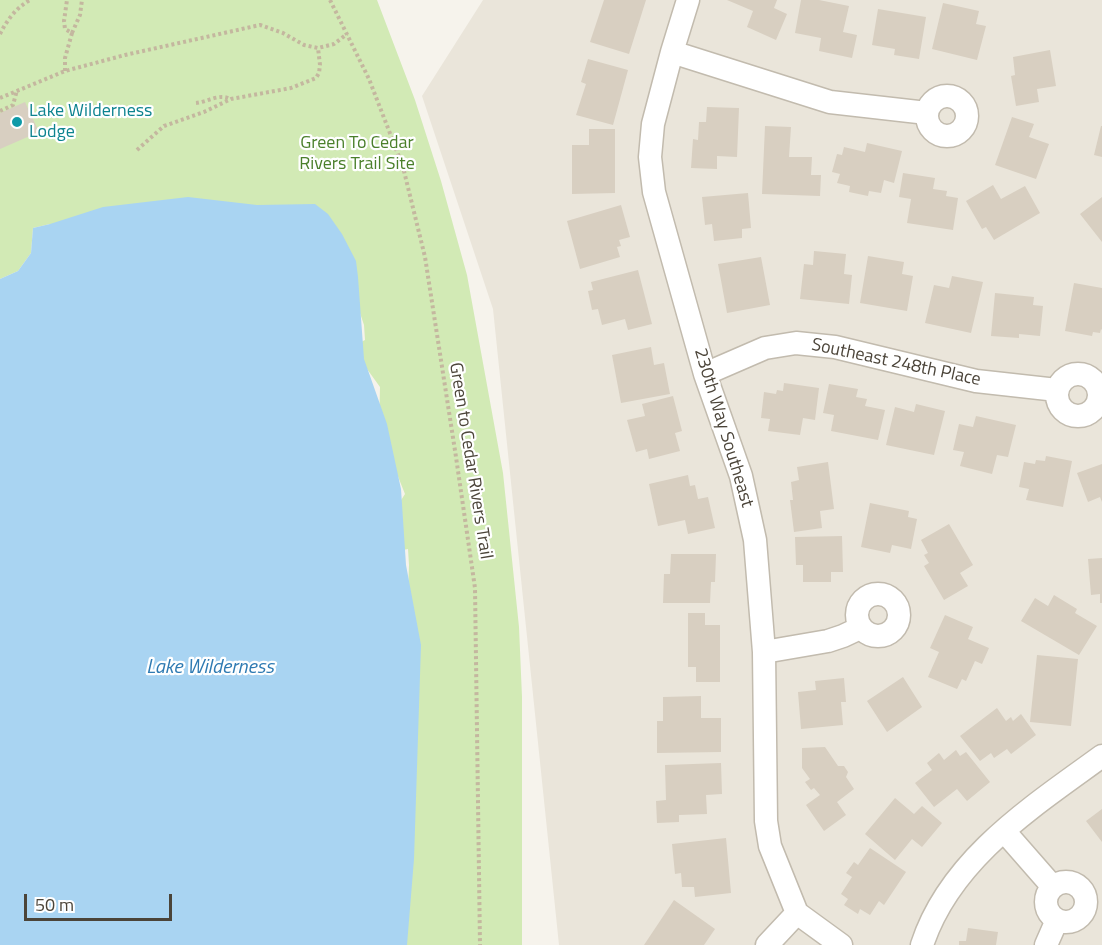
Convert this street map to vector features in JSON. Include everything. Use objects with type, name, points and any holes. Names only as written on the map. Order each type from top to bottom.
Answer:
[{"type":"street","name":"230th Way Southeast","points":[[688,0],[653,124],[650,157],[654,192],[705,374],[741,476],[750,511],[755,540],[764,652],[766,821],[770,846],[797,913]]},
{"type":"street","points":[[672,52],[830,102],[927,113]]},
{"type":"street","name":"Southeast 248th Place","points":[[705,374],[765,348],[796,343],[835,347],[976,381],[1058,390]]},
{"type":"street","points":[[764,652],[828,641],[860,628]]},
{"type":"street","points":[[922,945],[944,897],[971,862],[1004,831],[1102,756]]},
{"type":"street","points":[[1004,831],[1053,886]]},
{"type":"street","points":[[1059,882],[1075,884],[1085,895],[1084,911],[1072,921],[1057,920],[1047,908],[1048,893],[1059,882]]},
{"type":"street","points":[[767,945],[797,913],[842,945]]},
{"type":"street","points":[[1046,945],[1057,920]]},
{"type":"path","points":[[0,34],[18,7],[30,0]]},
{"type":"path","points":[[67,0],[65,29],[72,33]]},
{"type":"path","points":[[65,71],[65,58],[80,15],[82,0]]},
{"type":"path","name":"Green to Cedar Rivers Trail","points":[[330,0],[369,79],[403,167],[424,256],[456,457],[475,588],[480,945]]},
{"type":"path","points":[[0,98],[65,71],[260,25],[283,33],[304,45],[318,48],[334,44],[346,34]]},
{"type":"path","points":[[138,150],[164,126],[204,112],[231,99],[291,88],[316,78],[320,65],[318,48]]},
{"type":"path","points":[[0,111],[13,105],[18,90]]},
{"type":"path","points":[[196,104],[225,96],[231,99]]},
{"type":"shaded area","points":[[483,0],[1102,0],[1102,945],[559,945],[493,309],[422,96]]},
{"type":"green space","name":"Green To Cedar Rivers Trail Site","points":[[0,0],[377,0],[415,100],[441,181],[467,275],[503,473],[519,627],[522,697],[522,945],[395,945],[409,565],[408,549],[403,550],[398,505],[405,494],[379,429],[380,387],[367,369],[347,349],[365,340],[364,325],[354,295],[50,224],[33,228],[31,253],[18,271],[0,279]]},
{"type":"water","name":"Lake Wilderness","points":[[188,197],[257,205],[315,204],[328,214],[356,261],[364,359],[387,424],[401,489],[406,565],[421,645],[414,859],[407,945],[0,945],[0,279],[18,271],[31,253],[33,228],[103,207]]},
{"type":"building","points":[[604,0],[646,0],[629,54],[590,42]]},
{"type":"building","points":[[727,0],[777,0],[774,8],[787,14],[776,40],[747,27],[753,11]]},
{"type":"building","points":[[801,0],[819,0],[849,6],[843,32],[857,35],[852,58],[819,51],[821,38],[795,33]]},
{"type":"building","points":[[943,3],[979,11],[976,24],[986,26],[977,60],[932,49]]},
{"type":"building","points":[[878,9],[926,17],[919,59],[894,55],[895,49],[872,45]]},
{"type":"building","points":[[1050,50],[1056,86],[1037,89],[1039,102],[1016,106],[1011,76],[1015,75],[1013,57]]},
{"type":"building","points":[[588,59],[628,70],[613,125],[576,115],[586,84],[581,82]]},
{"type":"building","name":"Lake Wilderness Lodge","points":[[25,102],[39,132],[0,149],[0,113]]},
{"type":"building","points":[[707,107],[739,108],[737,157],[717,156],[717,169],[691,168],[693,139],[698,140],[699,122],[706,122]]},
{"type":"building","points":[[1012,117],[1034,124],[1029,137],[1049,144],[1036,179],[995,165]]},
{"type":"building","points":[[765,126],[791,127],[789,157],[812,157],[811,175],[821,175],[820,196],[762,194]]},
{"type":"building","points":[[1102,126],[1102,157],[1094,155]]},
{"type":"building","points":[[589,129],[615,129],[615,193],[572,194],[572,145],[589,145]]},
{"type":"building","points":[[867,143],[902,151],[894,183],[884,180],[881,193],[869,191],[868,196],[849,192],[850,186],[837,183],[840,174],[832,172],[837,154],[842,155],[844,147],[865,152]]},
{"type":"building","points":[[903,173],[935,178],[933,189],[947,191],[946,196],[958,198],[953,230],[907,223],[911,199],[899,197]]},
{"type":"building","points":[[993,185],[1001,199],[1025,186],[1040,213],[994,240],[986,227],[982,229],[966,201]]},
{"type":"building","points":[[748,193],[751,228],[742,229],[742,238],[714,241],[712,224],[705,225],[702,197]]},
{"type":"building","points":[[1102,197],[1102,242],[1080,214]]},
{"type":"building","points":[[621,205],[630,237],[619,240],[621,246],[617,247],[620,257],[580,269],[567,221]]},
{"type":"building","points":[[814,251],[846,254],[844,274],[852,275],[849,304],[800,299],[804,264],[813,265]]},
{"type":"building","points":[[868,256],[904,262],[902,274],[913,276],[907,311],[860,303]]},
{"type":"building","points":[[761,257],[770,305],[727,313],[718,264]]},
{"type":"building","points":[[638,270],[652,324],[628,330],[625,319],[602,325],[598,309],[592,310],[588,291],[593,290],[591,282]]},
{"type":"building","points":[[952,276],[983,282],[971,333],[925,323],[934,285],[949,288]]},
{"type":"building","points":[[1074,283],[1102,288],[1102,330],[1100,333],[1093,332],[1092,336],[1065,331]]},
{"type":"building","points":[[995,293],[1034,297],[1033,305],[1043,306],[1040,336],[1019,334],[1019,338],[991,336]]},
{"type":"building","points":[[651,347],[654,365],[664,363],[670,394],[621,403],[612,355]]},
{"type":"building","points":[[784,383],[819,388],[815,420],[803,418],[800,435],[768,431],[770,419],[761,418],[764,392],[776,394],[777,390],[783,391]]},
{"type":"building","points":[[829,384],[858,389],[856,397],[867,399],[865,406],[885,410],[878,440],[831,431],[834,415],[823,413]]},
{"type":"building","points":[[673,396],[682,431],[675,433],[680,451],[649,459],[647,449],[636,452],[627,420],[645,416],[642,404]]},
{"type":"building","points":[[916,404],[945,411],[934,455],[886,445],[895,407],[914,412]]},
{"type":"building","points":[[976,416],[1016,425],[1008,457],[997,455],[992,474],[960,466],[964,452],[953,450],[959,424],[973,427]]},
{"type":"building","points":[[1046,456],[1072,461],[1063,507],[1026,500],[1029,489],[1019,487],[1024,462],[1035,464],[1036,460],[1045,461]]},
{"type":"building","points":[[828,462],[834,509],[820,511],[822,528],[794,532],[790,500],[793,500],[791,482],[799,480],[797,467]]},
{"type":"building","points":[[1102,464],[1102,502],[1100,497],[1088,502],[1077,473]]},
{"type":"building","points":[[688,475],[690,486],[695,485],[698,499],[708,497],[715,528],[688,534],[685,520],[658,526],[649,484]]},
{"type":"building","points":[[870,503],[909,511],[908,517],[917,519],[911,549],[892,545],[890,553],[861,547]]},
{"type":"building","points":[[949,524],[973,565],[960,573],[968,586],[944,600],[924,566],[929,563],[924,555],[928,553],[921,540]]},
{"type":"building","points":[[842,536],[843,572],[831,572],[831,582],[803,582],[803,565],[796,565],[795,537]]},
{"type":"building","points":[[671,554],[716,554],[715,582],[711,582],[710,603],[663,603],[664,574],[670,574]]},
{"type":"building","points":[[1102,558],[1102,603],[1100,603],[1100,594],[1091,595],[1088,559]]},
{"type":"building","points":[[1054,595],[1077,609],[1075,613],[1097,626],[1079,655],[1021,621],[1035,598],[1048,606]]},
{"type":"building","points":[[688,613],[705,613],[705,625],[720,625],[720,682],[696,682],[696,667],[688,667]]},
{"type":"building","points":[[945,615],[973,627],[968,639],[989,648],[982,664],[975,661],[966,681],[962,679],[957,689],[928,677],[939,652],[930,648]]},
{"type":"building","points":[[1037,655],[1078,659],[1071,726],[1030,722]]},
{"type":"building","points":[[903,677],[922,707],[887,732],[867,701]]},
{"type":"building","points":[[844,678],[846,702],[841,702],[843,725],[801,729],[798,692],[816,690],[815,681]]},
{"type":"building","points":[[701,696],[701,718],[721,718],[721,752],[657,753],[657,721],[663,721],[663,697]]},
{"type":"building","points":[[997,708],[1006,721],[1011,717],[1013,721],[1021,714],[1036,735],[1011,754],[1007,749],[994,758],[991,753],[980,761],[960,736]]},
{"type":"building","points":[[825,747],[838,766],[844,766],[848,772],[846,777],[854,789],[837,802],[846,815],[824,831],[806,805],[820,795],[814,788],[811,790],[805,782],[810,779],[802,768],[802,748]]},
{"type":"building","points":[[956,750],[960,756],[966,752],[990,782],[967,801],[957,789],[934,807],[915,783],[932,770],[927,763],[939,753],[944,760]]},
{"type":"building","points":[[721,763],[722,794],[706,795],[707,814],[679,815],[679,822],[657,823],[656,801],[666,800],[665,765]]},
{"type":"building","points":[[895,798],[914,814],[922,806],[942,823],[922,847],[912,839],[895,860],[865,834]]},
{"type":"building","points":[[1102,809],[1102,842],[1086,821]]},
{"type":"building","points":[[726,838],[731,893],[695,897],[694,887],[682,887],[681,873],[675,874],[672,844]]},
{"type":"building","points":[[870,848],[906,872],[884,905],[879,901],[870,915],[860,909],[858,914],[844,905],[848,899],[841,894],[852,877],[846,873],[854,862],[858,865]]},
{"type":"building","points":[[674,900],[715,929],[704,945],[644,945]]},
{"type":"building","points":[[968,928],[998,932],[996,945],[959,945],[959,941],[966,941]]},
{"type":"place","name":"Lake Wilderness Lodge","points":[[17,122]]}]
